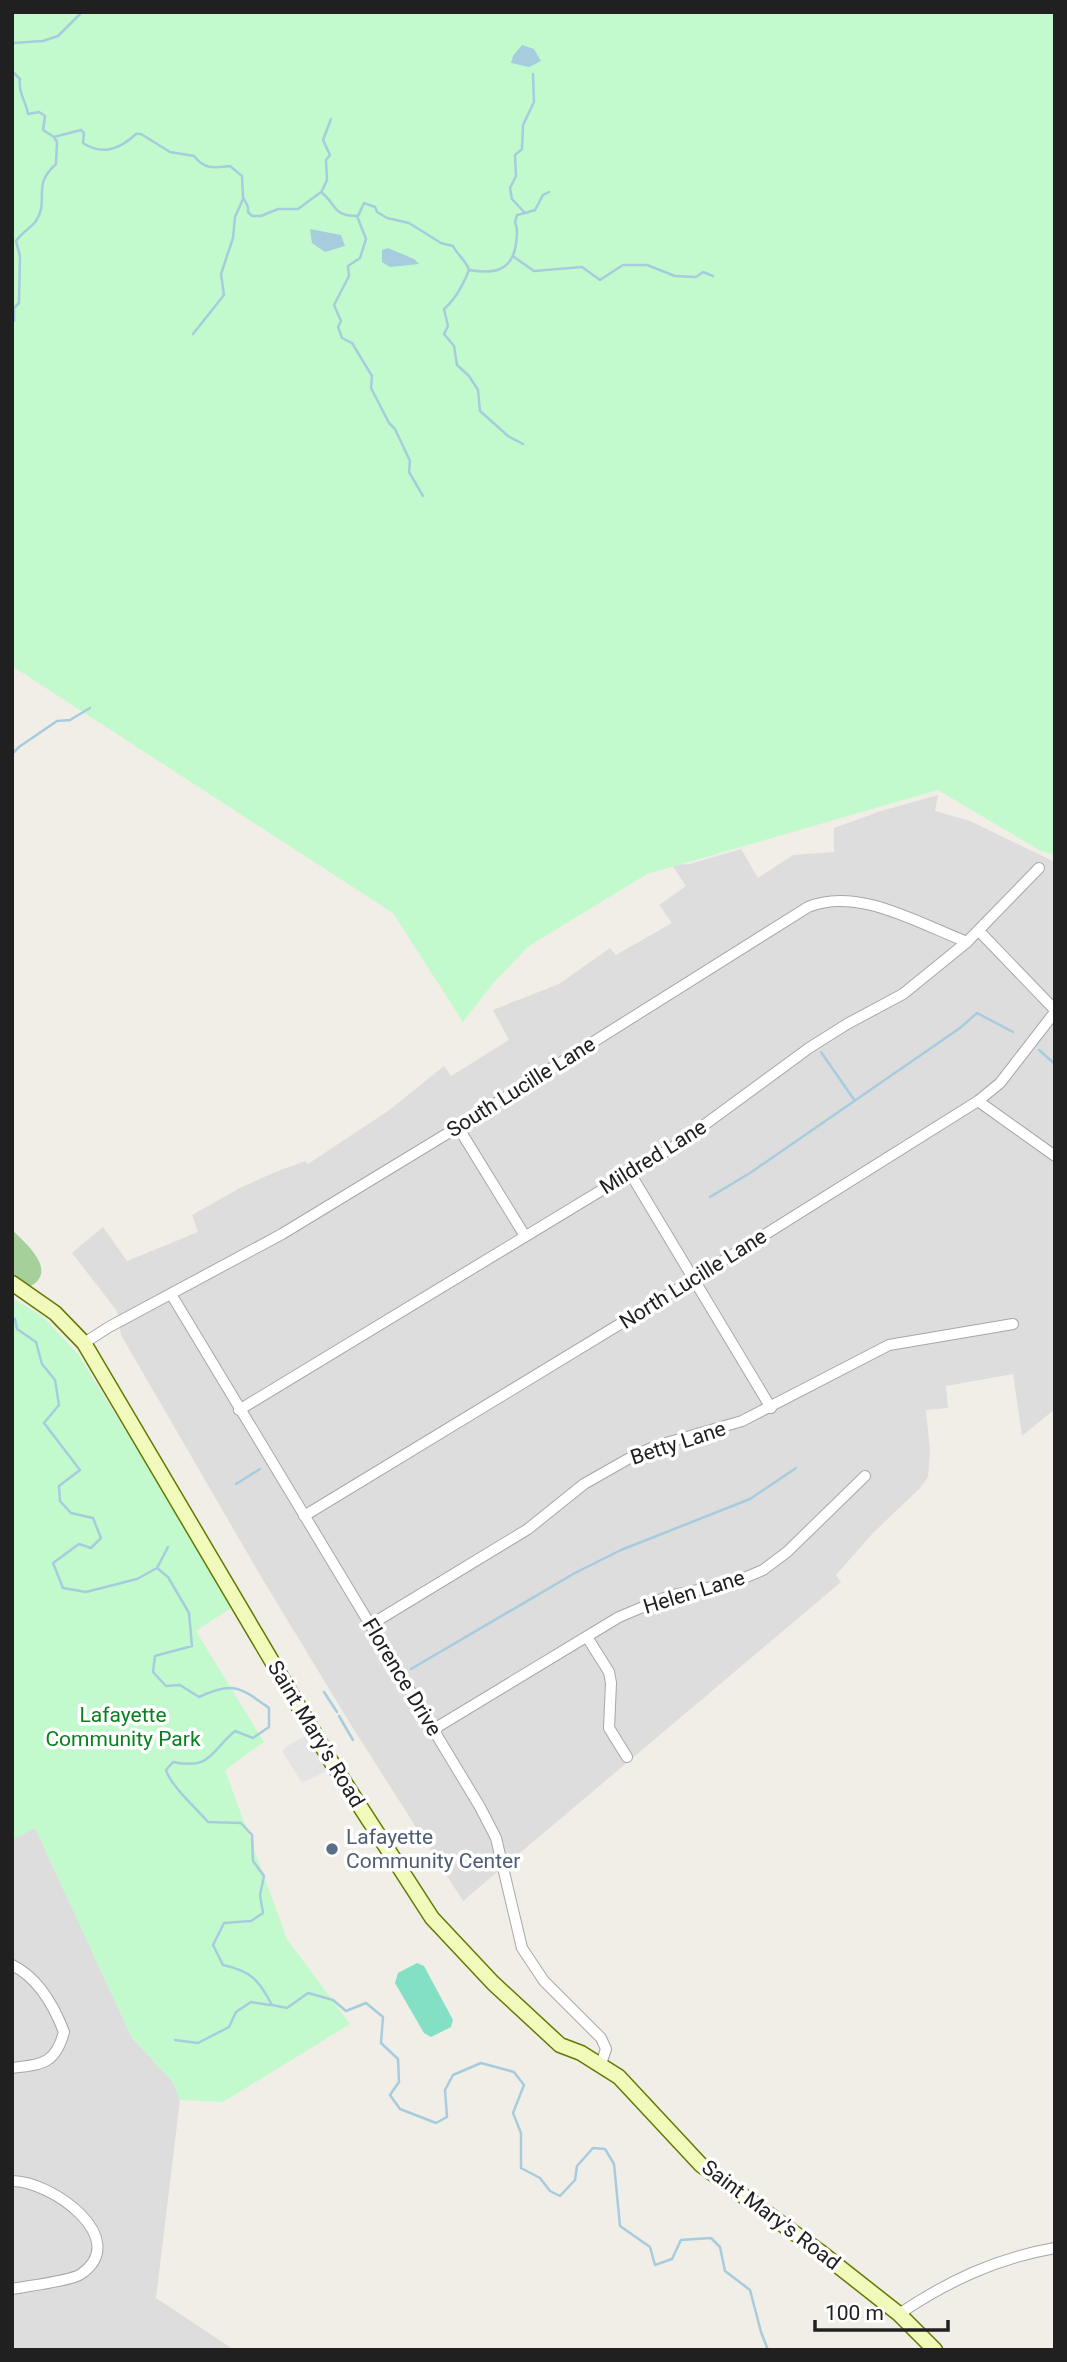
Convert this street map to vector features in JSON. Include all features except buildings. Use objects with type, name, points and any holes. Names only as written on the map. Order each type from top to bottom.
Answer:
[{"type":"street","name":"Mildred Lane","points":[[239,1410],[707,1125],[819,1042],[903,994],[979,931],[1039,867]]},
{"type":"street","name":"South Lucille Lane","points":[[84,1343],[282,1234],[458,1127],[787,919],[819,902],[842,900],[869,904],[967,942]]},
{"type":"street","name":"North Lucille Lane","points":[[304,1516],[694,1279],[978,1101],[1000,1083],[1055,1011],[979,931]]},
{"type":"street","points":[[978,1101],[1055,1156]]},
{"type":"street","points":[[458,1127],[525,1236]]},
{"type":"street","points":[[630,1173],[771,1408]]},
{"type":"street","name":"Saint Mary's Road","points":[[12,1283],[55,1313],[84,1343],[332,1763],[432,1918],[493,1983],[560,2045],[601,2064],[629,2087],[701,2165],[819,2251],[899,2314],[935,2350]]},
{"type":"street","name":"Florence Drive","points":[[171,1294],[434,1729],[496,1838],[522,1948],[544,1981],[601,2038],[606,2049],[601,2064]]},
{"type":"street","name":"Betty Lane","points":[[370,1625],[528,1529],[584,1484],[609,1468],[645,1450],[730,1426],[771,1408],[890,1345],[1013,1324]]},
{"type":"street","name":"Helen Lane","points":[[434,1729],[619,1617],[655,1601],[732,1583],[763,1570],[787,1552],[865,1476]]},
{"type":"street","points":[[587,1637],[609,1672],[609,1728],[627,1757]]},
{"type":"street","points":[[12,1965],[31,1977],[55,2010],[64,2032],[55,2054],[47,2062],[12,2068]]},
{"type":"street","points":[[12,2181],[49,2190],[84,2215],[96,2242],[96,2255],[80,2276],[12,2289]]},
{"type":"street","points":[[899,2314],[930,2293],[980,2268],[1004,2259],[1055,2248]]},
{"type":"shaded area","points":[[938,795],[935,811],[970,821],[1055,862],[1055,1409],[1022,1436],[1013,1374],[946,1386],[948,1408],[926,1410],[930,1450],[928,1477],[836,1575],[841,1582],[463,1901],[260,1575],[121,1335],[117,1311],[72,1253],[103,1227],[127,1261],[198,1232],[192,1215],[273,1173],[305,1161],[308,1164],[388,1111],[444,1066],[451,1076],[509,1040],[493,1010],[559,984],[610,948],[616,955],[672,923],[659,905],[686,886],[672,865],[690,864],[741,849],[758,878],[793,855],[834,852],[834,828]]},
{"type":"shaded area","points":[[309,1734],[329,1770],[302,1783],[282,1751]]},
{"type":"shaded area","points":[[35,1827],[132,2038],[173,2082],[180,2100],[156,2298],[234,2350],[12,2350],[12,1840]]},
{"type":"green space","points":[[12,12],[1055,12],[1055,855],[1041,851],[938,790],[647,874],[529,946],[494,982],[463,1022],[393,913],[12,666]]},
{"type":"green space","points":[[12,1230],[32,1250],[41,1266],[37,1281],[29,1287],[23,1286],[12,1276]]},
{"type":"green space","name":"Lafayette Community Park","points":[[12,1298],[42,1316],[78,1354],[234,1606],[196,1631],[264,1742],[225,1770],[287,1939],[350,2024],[223,2102],[180,2100],[173,2082],[132,2038],[35,1828],[12,1840]]},
{"type":"green space","points":[[417,1963],[424,1966],[453,2020],[451,2027],[431,2037],[424,2033],[395,1983],[398,1973]]},
{"type":"water","points":[[522,45],[534,49],[541,61],[529,67],[511,63]]},
{"type":"water","points":[[310,229],[341,235],[345,246],[325,252],[312,243]]},
{"type":"water","points":[[388,248],[414,259],[419,264],[390,267],[382,262],[382,250]]},
{"type":"waterway","points":[[12,43],[43,41],[58,36],[82,12]]},
{"type":"waterway","points":[[12,71],[20,79],[20,89],[28,114],[39,112],[45,116],[43,130],[54,137],[81,130],[84,133],[83,143],[104,150],[124,144],[136,134],[141,134],[170,152],[194,156],[206,166],[230,166],[242,176],[243,197],[252,216],[261,216],[278,209],[298,209],[321,192],[339,212],[357,216],[366,239],[360,258],[348,266],[349,276],[334,305],[341,321],[338,327],[342,338],[352,343],[372,376],[371,388],[389,423],[395,429],[410,461],[409,472],[423,496]]},
{"type":"waterway","points":[[469,270],[486,272],[500,269],[506,266],[514,253],[517,236],[515,222],[517,215],[525,213],[512,199],[510,188],[516,176],[515,155],[522,149],[523,125],[534,102],[533,74]]},
{"type":"waterway","points":[[322,191],[327,180],[326,160],[330,155],[323,140],[331,119]]},
{"type":"waterway","points":[[14,321],[14,308],[19,303],[20,256],[16,241],[34,224],[40,213],[44,179],[56,164],[57,142],[54,137]]},
{"type":"waterway","points":[[525,213],[535,210],[543,195],[549,192]]},
{"type":"waterway","points":[[193,334],[224,295],[221,274],[233,238],[235,217],[243,199]]},
{"type":"waterway","points":[[358,216],[364,203],[375,207],[377,212],[387,218],[409,223],[441,243],[453,246],[464,261],[469,270],[459,291],[444,309],[448,326],[444,334],[454,346],[457,365],[469,376],[478,390],[480,411],[508,436],[523,444]]},
{"type":"waterway","points":[[514,257],[534,271],[582,267],[600,280],[623,265],[647,265],[675,276],[696,277],[703,272],[713,276]]},
{"type":"waterway","points":[[12,754],[57,721],[70,720],[90,708]]},
{"type":"waterway","points":[[710,1197],[750,1173],[960,1028],[977,1013],[1013,1032]]},
{"type":"waterway","points":[[1039,1050],[1055,1064]]},
{"type":"waterway","points":[[821,1052],[855,1101]]},
{"type":"waterway","points":[[12,1318],[15,1319],[17,1329],[36,1342],[42,1364],[55,1380],[59,1405],[44,1423],[80,1470],[59,1486],[60,1501],[71,1513],[93,1518],[101,1538],[91,1548],[79,1544],[53,1563],[63,1588],[86,1592],[137,1579],[157,1568],[168,1577],[189,1613],[192,1646],[155,1656],[153,1672],[166,1686],[180,1685],[199,1697],[220,1689],[236,1689],[251,1695],[269,1708],[269,1727],[253,1738],[235,1731],[203,1761],[186,1764],[173,1762],[166,1770],[178,1789],[208,1822],[241,1823],[252,1835],[253,1861],[264,1876],[260,1895],[263,1913],[251,1921],[224,1923],[213,1945],[223,1965],[241,1970],[253,1978],[272,2005],[287,2008],[308,1993],[333,2000],[346,2011],[366,2003],[383,2017],[381,2043],[398,2059],[399,2082],[390,2095],[400,2109],[436,2123],[447,2117],[445,2090],[453,2075],[481,2063],[514,2072],[524,2085],[513,2113],[521,2133],[521,2168],[540,2178],[550,2191],[560,2196],[575,2180],[577,2166],[593,2148],[605,2149],[614,2164],[620,2226],[650,2247],[655,2265],[672,2259],[681,2240],[711,2238],[720,2247],[725,2271],[750,2290],[768,2350]]},
{"type":"waterway","points":[[411,1669],[575,1573],[621,1550],[750,1499],[796,1468]]},
{"type":"waterway","points":[[236,1484],[260,1469]]},
{"type":"waterway","points":[[157,1568],[168,1547]]},
{"type":"waterway","points":[[324,1692],[337,1712]]},
{"type":"waterway","points":[[339,1716],[353,1740]]},
{"type":"waterway","points":[[175,2040],[198,2043],[229,2027],[236,2012],[251,2002],[270,2005]]},
{"type":"place","name":"Lafayette Community Center","points":[[332,1849]]}]
